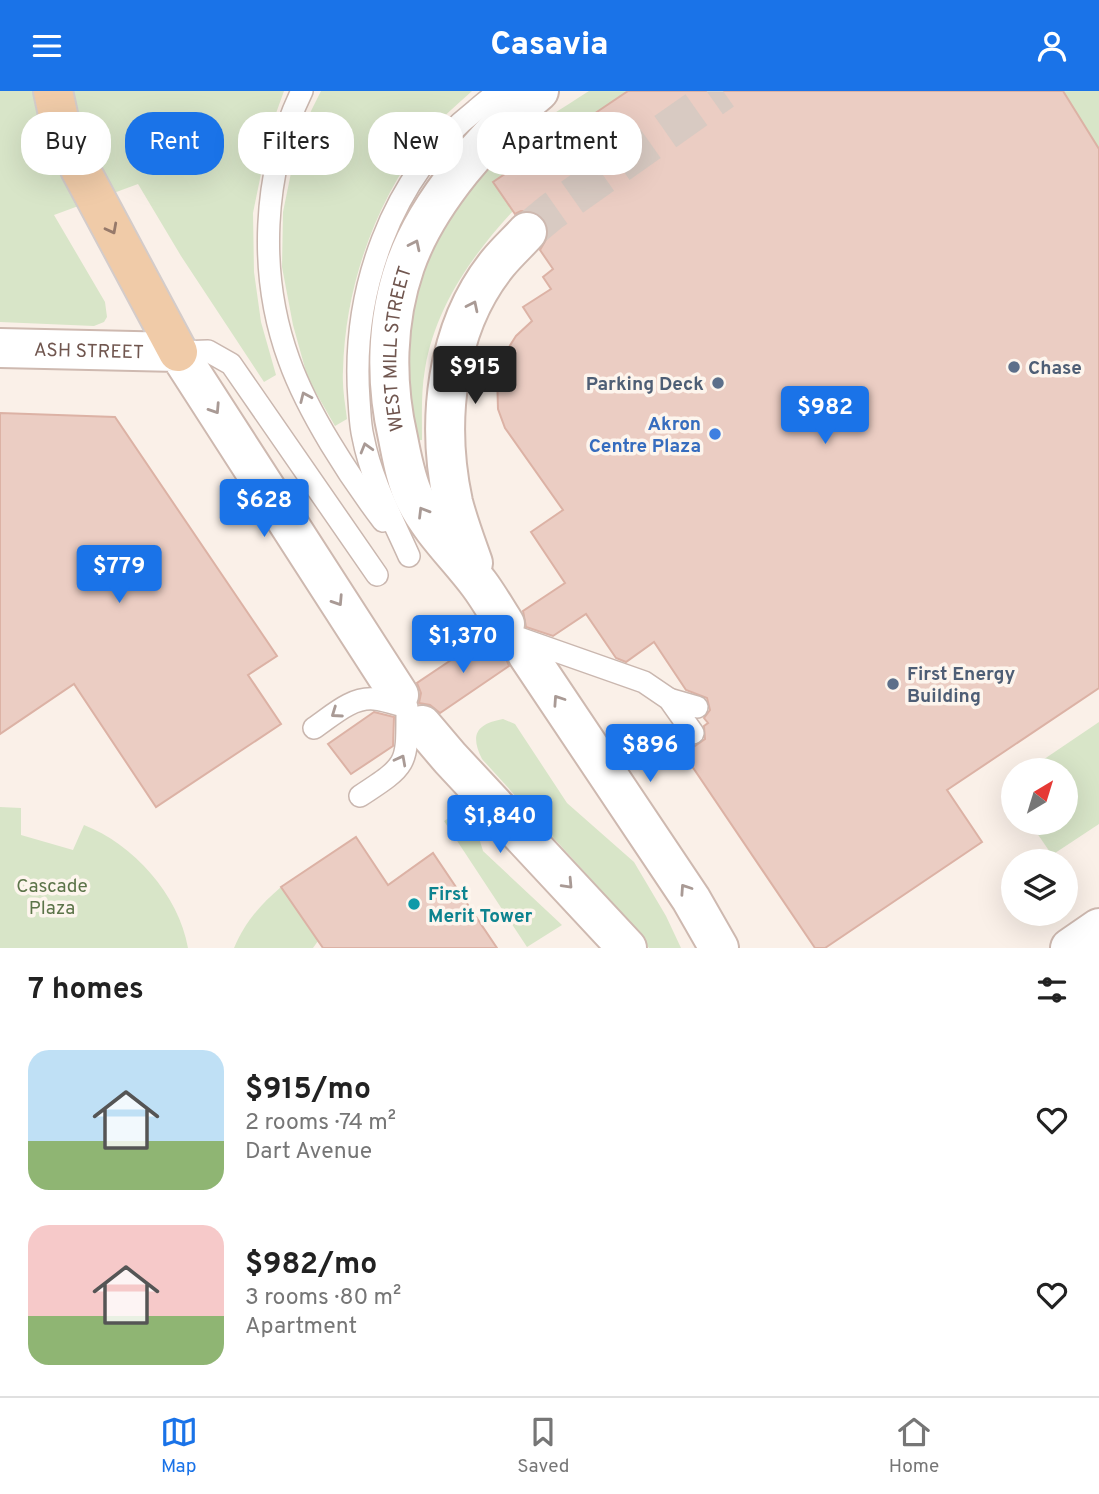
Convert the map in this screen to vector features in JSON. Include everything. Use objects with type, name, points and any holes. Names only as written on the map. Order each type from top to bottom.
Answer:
[{"type":"main road","points":[[53,91],[59,119],[80,169],[178,352]]},
{"type":"street","name":"WEST MILL STREET","points":[[539,91],[491,136],[461,172],[425,224],[405,266],[388,355],[390,405],[414,498],[430,523],[480,585],[691,899],[719,948]]},
{"type":"street","points":[[480,585],[453,502],[445,433],[445,395],[457,341],[473,302],[497,265],[527,232]]},
{"type":"street","name":"ASH STREET","points":[[0,348],[178,352]]},
{"type":"street","points":[[178,352],[399,695]]},
{"type":"street","points":[[422,725],[627,948]]},
{"type":"street","points":[[1070,948],[1099,927]]},
{"type":"lane","points":[[302,91],[276,161],[268,238],[274,305],[289,360],[313,416],[409,556],[375,481],[362,436],[357,372],[360,325],[370,274],[392,216],[419,168],[457,125],[501,91]]},
{"type":"lane","points":[[178,352],[208,351],[232,364],[377,575]]},
{"type":"lane","points":[[515,638],[644,682],[669,699],[697,706]]},
{"type":"lane","points":[[314,728],[346,706],[359,701],[373,699],[407,707],[407,748],[402,763],[391,776],[360,796]]},
{"type":"lane","points":[[669,699],[693,733]]},
{"type":"green space","points":[[0,91],[284,91],[276,112],[238,112],[238,175],[261,175],[253,213],[254,272],[261,322],[276,375],[264,382],[181,256],[138,184],[54,215],[105,302],[107,317],[104,322],[94,326],[0,322]]},
{"type":"green space","points":[[321,91],[472,91],[449,112],[368,112],[368,175],[400,175],[378,217],[357,277],[345,339],[343,377],[347,419],[335,426],[308,379],[293,325],[282,267],[283,212],[291,175],[354,175],[354,112],[311,111]]},
{"type":"green space","points":[[589,91],[628,91],[597,112],[557,112]]},
{"type":"green space","points":[[1063,91],[1099,91],[1099,149]]},
{"type":"green space","points":[[480,175],[503,175],[493,182],[513,211],[470,264],[446,304],[437,325],[425,369],[422,440],[411,441],[407,369],[416,299],[441,232]]},
{"type":"green space","points":[[503,719],[515,724],[567,803],[634,862],[666,916],[681,948],[649,948],[600,889],[482,759],[476,743],[478,732],[487,724]]},
{"type":"green space","points":[[1099,722],[1099,824],[1061,849],[1048,849],[1038,835],[1078,835],[1078,758],[1046,758]]},
{"type":"green space","name":"Cascade Plaza","points":[[0,807],[21,808],[21,835],[73,850],[84,825],[120,845],[136,858],[164,891],[183,928],[188,948],[0,948]]},
{"type":"green space","points":[[466,807],[471,812],[483,851],[562,925],[527,947],[444,821]]},
{"type":"green space","points":[[281,887],[318,941],[313,948],[234,948],[254,915]]},
{"type":"building","points":[[628,91],[1063,91],[1099,149],[1099,688],[947,790],[982,842],[825,948],[815,948],[677,744],[682,740],[695,746],[705,739],[704,726],[708,723],[704,718],[710,710],[707,698],[686,690],[654,642],[626,662],[616,658],[586,614],[553,636],[526,627],[523,611],[565,583],[531,532],[563,510],[505,428],[498,409],[497,373],[516,336],[532,321],[523,307],[551,289],[543,277],[553,269],[540,250],[548,236],[548,225],[542,216],[531,211],[515,214],[493,182],[503,175],[642,175],[642,112],[597,112]]},
{"type":"building","points":[[0,413],[115,417],[277,656],[248,675],[281,724],[156,807],[74,684],[0,734]]},
{"type":"building","points":[[487,636],[496,644],[507,646],[505,656],[509,666],[440,713],[430,705],[419,703],[421,693],[417,683]]},
{"type":"building","points":[[374,712],[394,717],[393,746],[351,774],[328,744]]},
{"type":"building","name":"First Merit Tower","points":[[356,837],[388,885],[433,853],[497,948],[323,948],[281,887]]},
{"type":"tunnel","points":[[527,232],[551,212],[723,91]]},
{"type":"place","name":"Chase","points":[[1014,367]]},
{"type":"place","name":"Parking Deck","points":[[718,383]]},
{"type":"place","name":"Akron Centre Plaza","points":[[715,434]]},
{"type":"place","name":"First Energy Building","points":[[893,684]]},
{"type":"place","name":"First Merit Tower","points":[[414,904]]}]
